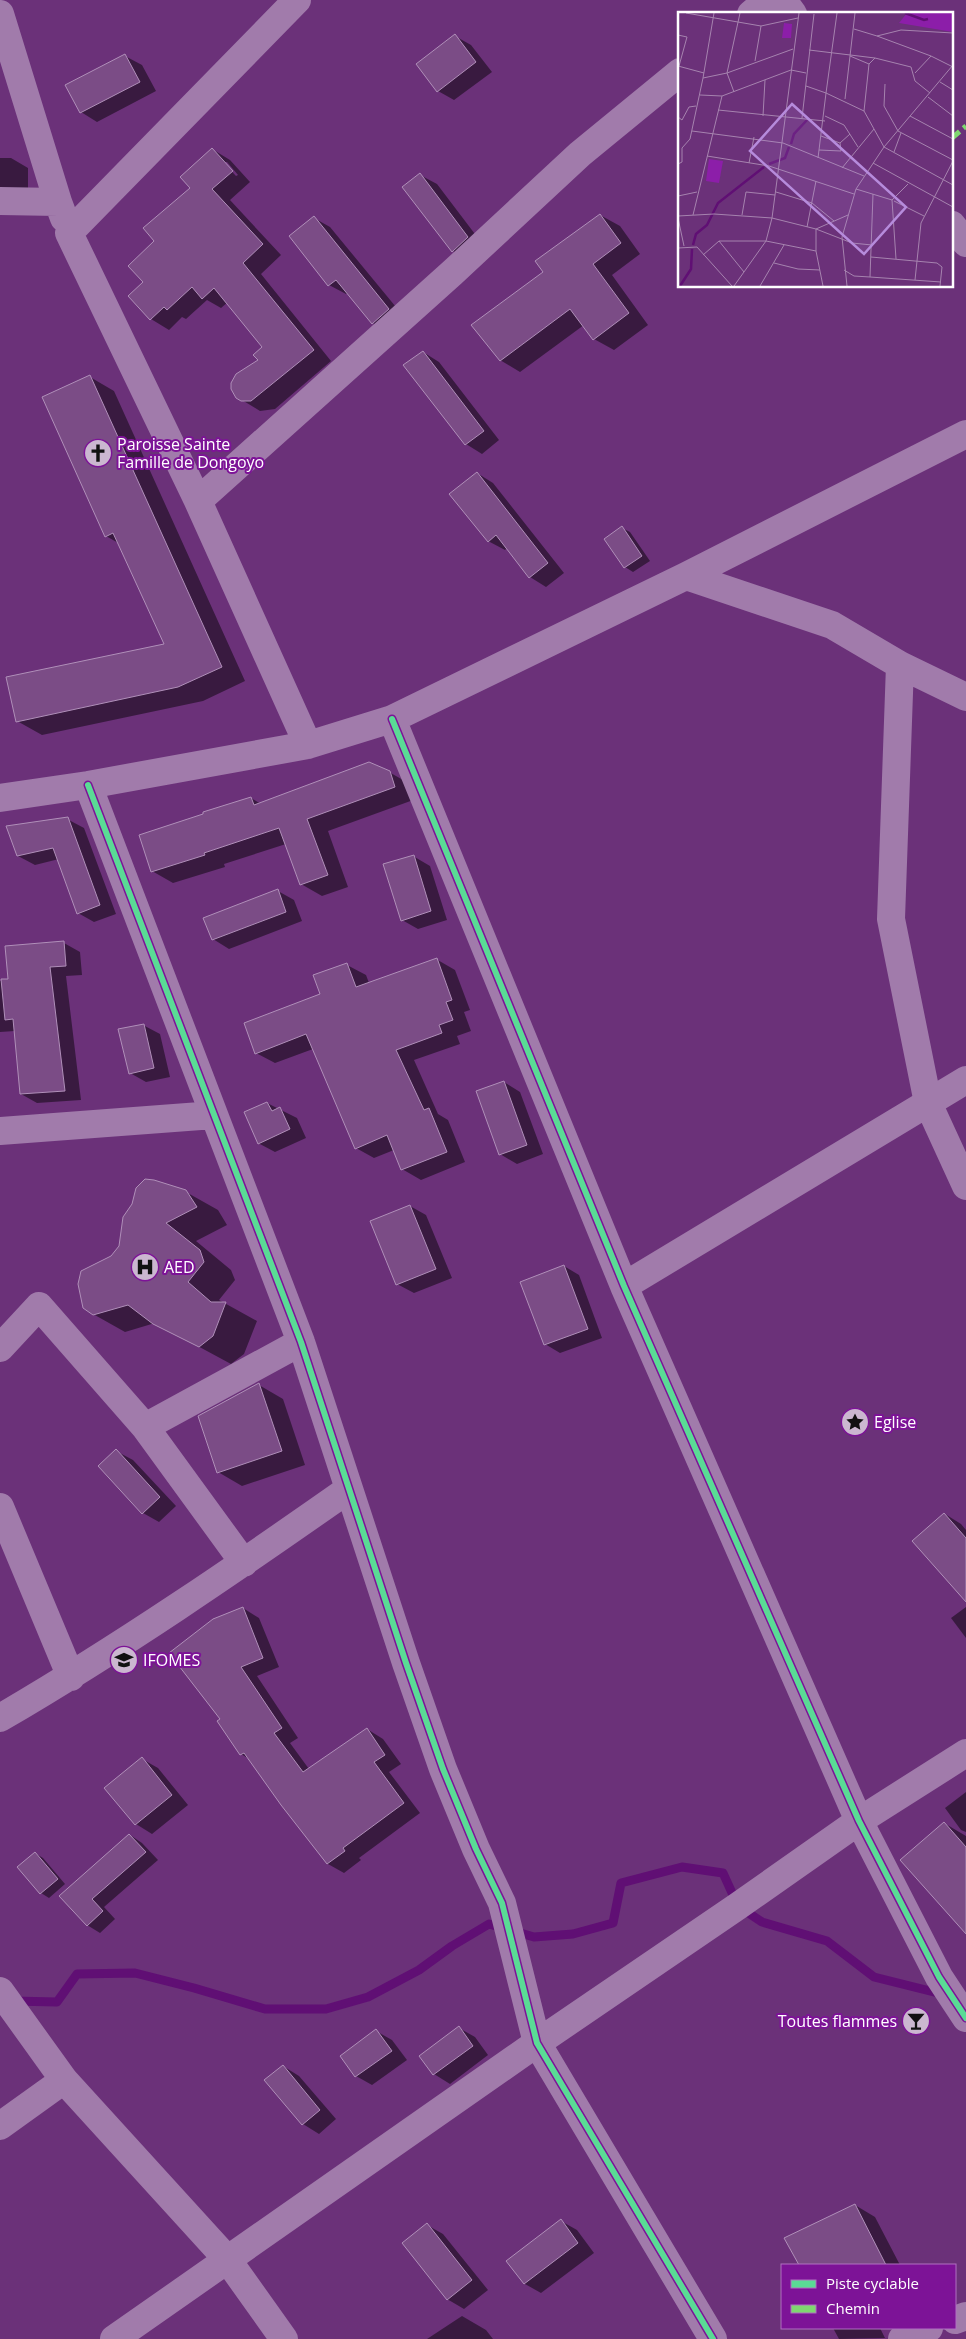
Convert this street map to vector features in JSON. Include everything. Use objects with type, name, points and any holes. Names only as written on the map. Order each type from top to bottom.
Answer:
[{"type":"street","points":[[2,0],[0,13],[69,234],[198,501],[308,745]]},
{"type":"street","points":[[69,234],[297,0]]},
{"type":"street","points":[[753,12],[768,0]]},
{"type":"street","points":[[783,0],[792,12]]},
{"type":"street","points":[[198,501],[452,273],[580,154],[678,74]]},
{"type":"street","points":[[0,201],[58,202]]},
{"type":"street","points":[[954,228],[966,243]]},
{"type":"street","points":[[0,798],[88,785],[308,745],[392,719],[686,576],[966,434]]},
{"type":"street","points":[[686,576],[832,625],[900,665],[966,697]]},
{"type":"street","points":[[900,665],[891,918],[928,1103],[966,1186]]},
{"type":"street","points":[[392,719],[624,1286],[859,1821],[939,1977],[963,2014]]},
{"type":"street","points":[[88,785],[301,1342],[406,1663],[443,1769],[476,1849],[502,1903],[538,2043],[713,2339]]},
{"type":"street","points":[[624,1286],[966,1080]]},
{"type":"street","points":[[0,1131],[214,1115]]},
{"type":"street","points":[[0,1348],[39,1306],[146,1427],[244,1563]]},
{"type":"street","points":[[146,1427],[301,1342]]},
{"type":"street","points":[[0,1718],[71,1677],[244,1563],[349,1489]]},
{"type":"street","points":[[0,1507],[71,1677]]},
{"type":"street","points":[[114,2339],[859,1821],[966,1753]]},
{"type":"street","points":[[0,1991],[64,2080],[227,2259],[284,2339]]},
{"type":"street","points":[[0,2126],[64,2080]]},
{"type":"street","points":[[902,2339],[927,2329]]},
{"type":"building","points":[[455,34],[476,62],[437,92],[416,64]]},
{"type":"building","points":[[125,54],[140,82],[80,113],[65,85]]},
{"type":"building","points":[[212,148],[233,171],[212,189],[263,244],[243,263],[314,350],[251,401],[241,401],[236,398],[231,389],[231,383],[236,374],[258,360],[253,355],[262,347],[214,288],[202,299],[192,287],[167,310],[164,307],[150,320],[128,296],[143,282],[128,266],[154,241],[143,228],[190,188],[180,177]]},
{"type":"building","points":[[420,173],[468,237],[452,252],[402,187]]},
{"type":"building","points":[[600,214],[621,243],[593,264],[629,313],[593,340],[570,309],[500,361],[471,325],[543,272],[535,261]]},
{"type":"building","points":[[314,216],[389,309],[372,324],[336,280],[328,286],[289,236]]},
{"type":"building","points":[[423,351],[484,431],[465,445],[403,365]]},
{"type":"building","points":[[90,375],[222,667],[178,687],[16,722],[6,677],[164,644],[113,533],[105,537],[42,397]]},
{"type":"building","points":[[477,472],[548,563],[529,578],[496,535],[488,542],[449,494]]},
{"type":"building","points":[[622,526],[642,556],[624,568],[604,539]]},
{"type":"building","points":[[369,762],[390,771],[395,787],[307,819],[328,875],[300,885],[279,828],[151,872],[139,835],[251,797],[254,805]]},
{"type":"building","points":[[68,817],[100,905],[77,914],[53,848],[17,856],[6,826]]},
{"type":"building","points":[[414,855],[431,911],[401,921],[383,864]]},
{"type":"building","points":[[278,889],[286,912],[212,940],[203,918]]},
{"type":"building","points":[[64,941],[66,966],[50,967],[65,1091],[20,1094],[13,1019],[5,1020],[1,979],[8,979],[5,946]]},
{"type":"building","points":[[437,958],[452,1000],[446,1002],[453,1020],[439,1025],[442,1033],[396,1050],[424,1110],[429,1108],[447,1152],[401,1170],[387,1135],[355,1149],[306,1034],[255,1054],[244,1023],[320,994],[313,975],[347,963],[356,987]]},
{"type":"building","points":[[144,1024],[154,1068],[129,1074],[118,1029]]},
{"type":"building","points":[[504,1081],[527,1145],[499,1155],[476,1091]]},
{"type":"building","points":[[267,1102],[272,1111],[280,1107],[290,1129],[258,1144],[244,1112]]},
{"type":"building","name":"AED","points":[[145,1179],[186,1190],[197,1207],[166,1223],[200,1250],[204,1262],[188,1282],[211,1302],[226,1302],[213,1336],[199,1347],[153,1324],[128,1305],[93,1315],[83,1308],[78,1284],[81,1271],[111,1256],[119,1246],[123,1217],[132,1204],[136,1188]]},
{"type":"building","points":[[410,1205],[436,1269],[396,1285],[370,1221]]},
{"type":"building","points":[[564,1265],[588,1329],[544,1345],[520,1282]]},
{"type":"building","points":[[259,1383],[282,1451],[217,1473],[198,1416]]},
{"type":"building","points":[[116,1449],[160,1497],[142,1514],[98,1466]]},
{"type":"building","points":[[944,1513],[966,1538],[966,1602],[912,1541]]},
{"type":"building","points":[[243,1607],[263,1658],[241,1667],[282,1728],[274,1733],[303,1772],[367,1728],[385,1755],[374,1762],[404,1803],[343,1848],[345,1851],[327,1864],[281,1805],[244,1753],[240,1755],[217,1721],[220,1719],[169,1653],[213,1619]]},
{"type":"building","points":[[142,1757],[172,1795],[135,1825],[104,1788]]},
{"type":"building","points":[[944,1822],[966,1847],[966,1934],[900,1860]]},
{"type":"building","points":[[129,1834],[146,1852],[92,1899],[103,1911],[87,1926],[59,1896]]},
{"type":"building","points":[[35,1852],[58,1879],[40,1894],[17,1867]]},
{"type":"building","points":[[459,2026],[473,2046],[433,2075],[419,2056]]},
{"type":"building","points":[[376,2029],[392,2051],[355,2077],[340,2056]]},
{"type":"building","points":[[283,2065],[320,2110],[302,2125],[264,2080]]},
{"type":"building","points":[[855,2204],[885,2264],[798,2264],[784,2238]]},
{"type":"building","points":[[561,2219],[578,2243],[524,2284],[506,2261]]},
{"type":"building","points":[[427,2223],[472,2280],[447,2300],[402,2243]]},
{"type":"waterway","points":[[12,2001],[57,2002],[77,1974],[135,1973],[265,2009],[326,2009],[368,1997],[419,1970],[452,1946],[489,1924],[534,1937],[573,1934],[613,1923],[621,1883],[682,1867],[723,1873],[738,1906],[762,1922],[827,1941],[874,1977],[942,1994]]},
{"type":"marked path","points":[[954,136],[966,126]]},
{"type":"cycle path","points":[[392,719],[624,1286],[859,1821],[939,1977],[966,2018]]},
{"type":"cycle path","points":[[88,785],[301,1342],[406,1663],[443,1769],[476,1849],[502,1903],[537,2043],[713,2339]]},
{"type":"place","name":"Paroisse Sainte Famille de Dongoyo","points":[[98,453]]},
{"type":"place","name":"AED","points":[[145,1267]]},
{"type":"place","name":"Eglise","points":[[855,1422]]},
{"type":"place","name":"IFOMES","points":[[124,1660]]},
{"type":"place","name":"Toutes flammes","points":[[916,2021]]}]
